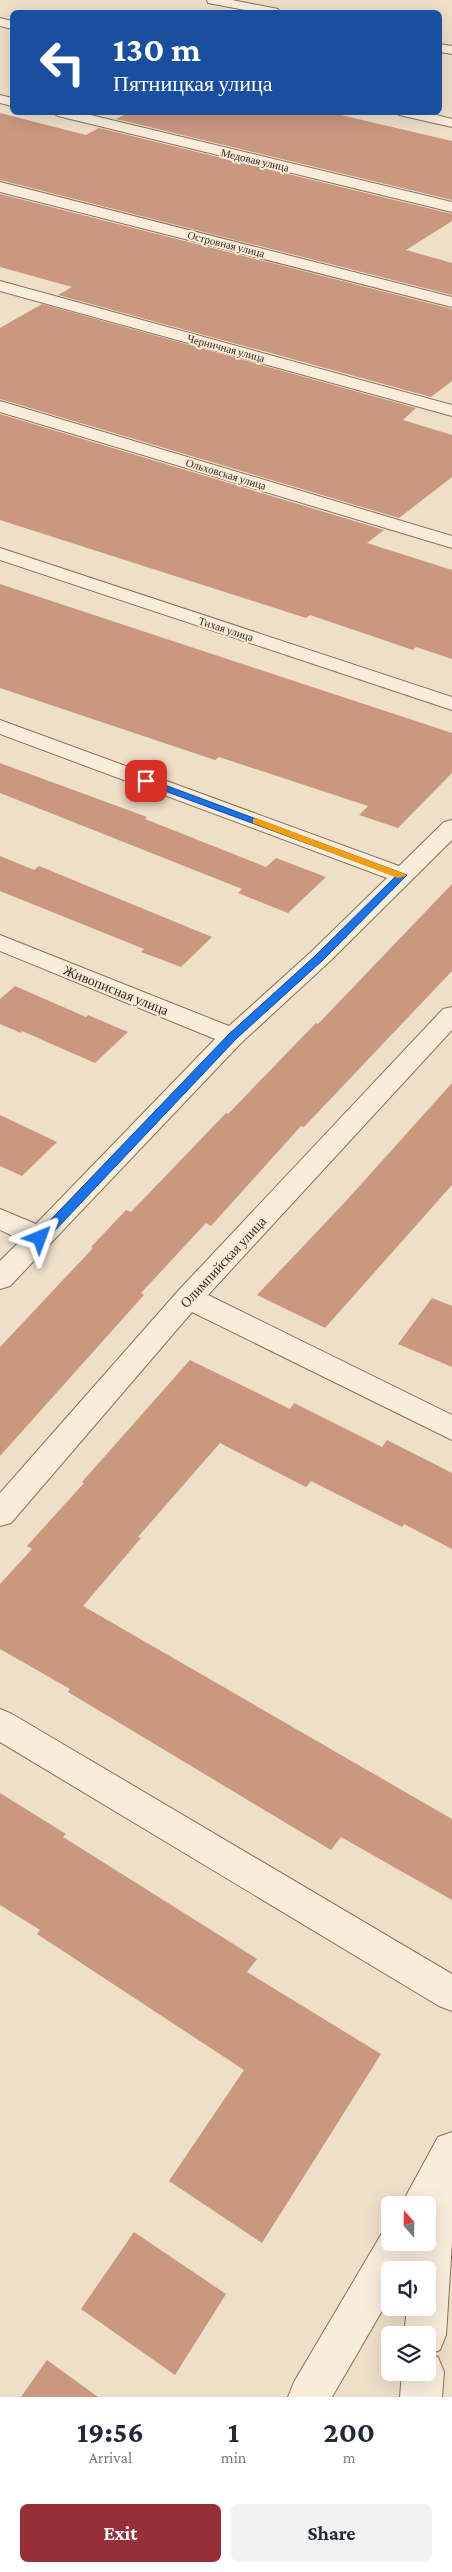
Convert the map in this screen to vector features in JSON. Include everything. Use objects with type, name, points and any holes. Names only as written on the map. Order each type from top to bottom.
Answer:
[{"type":"street","points":[[213,0],[262,10]]},
{"type":"street","name":"Медовая улица","points":[[70,115],[452,207]]},
{"type":"street","points":[[417,115],[452,123]]},
{"type":"street","name":"Островная улица","points":[[0,187],[452,302]]},
{"type":"street","name":"Черничная улица","points":[[0,286],[452,411]]},
{"type":"street","name":"Ольховская улица","points":[[0,406],[452,542]]},
{"type":"street","name":"Тихая улица","points":[[0,554],[452,704]]},
{"type":"street","points":[[0,727],[402,875]]},
{"type":"street","points":[[0,1279],[232,1037],[320,957],[452,827]]},
{"type":"street","name":"Живописная улица","points":[[0,942],[232,1037]]},
{"type":"street","name":"Олимпийская улица","points":[[0,1514],[188,1298],[442,1040],[452,1015]]},
{"type":"street","points":[[0,1219],[40,1238]]},
{"type":"street","points":[[188,1298],[452,1428]]},
{"type":"street","points":[[0,1724],[452,1994]]},
{"type":"street","points":[[431,2261],[436,2178]]},
{"type":"street","points":[[309,2397],[394,2251]]},
{"type":"street","points":[[421,2397],[422,2381]]},
{"type":"building","points":[[0,113],[86,135],[99,128],[452,214],[452,221],[406,250],[452,263],[452,295],[0,180]]},
{"type":"building","points":[[124,115],[341,115],[452,141],[452,200],[116,119]]},
{"type":"building","points":[[0,194],[452,309],[452,381],[431,397],[58,295],[72,287],[0,267]]},
{"type":"building","points":[[42,304],[416,408],[403,420],[452,435],[452,477],[399,518],[0,399],[0,328]]},
{"type":"building","points":[[0,414],[384,530],[367,543],[452,570],[452,659],[416,647],[413,650],[310,615],[306,618],[0,520]]},
{"type":"building","points":[[0,584],[452,733],[452,773],[398,828],[359,815],[368,806],[219,757],[215,760],[0,688]]},
{"type":"building","points":[[0,763],[147,817],[145,819],[266,867],[276,858],[326,877],[288,913],[238,893],[242,889],[0,793]]},
{"type":"building","points":[[0,856],[34,870],[39,866],[212,937],[181,967],[141,952],[144,949],[0,891]]},
{"type":"building","points":[[452,884],[452,971],[304,1127],[301,1126],[211,1226],[206,1223],[141,1293],[144,1295],[0,1456],[0,1347],[126,1210],[131,1212],[226,1113],[228,1114],[316,1023],[318,1024]]},
{"type":"building","points":[[15,986],[86,1017],[88,1015],[128,1032],[95,1063],[22,1031],[21,1033],[0,1024],[0,999]]},
{"type":"building","points":[[452,1083],[452,1185],[325,1328],[257,1295],[346,1201]]},
{"type":"building","points":[[0,1115],[57,1142],[22,1176],[0,1166]]},
{"type":"building","points":[[432,1298],[452,1306],[452,1367],[398,1344]]},
{"type":"building","points":[[190,1360],[290,1409],[294,1403],[382,1447],[387,1440],[452,1473],[452,1549],[404,1524],[402,1527],[311,1481],[306,1487],[220,1443],[138,1537],[141,1538],[83,1606],[452,1819],[452,1900],[341,1837],[331,1850],[68,1692],[70,1689],[0,1649],[0,1584],[32,1549],[27,1546]]},
{"type":"building","points":[[0,1793],[66,1834],[63,1837],[257,1959],[247,1972],[381,2054],[262,2243],[169,2181],[244,2070],[37,1934],[40,1930],[0,1905]]},
{"type":"building","points":[[134,2232],[226,2294],[175,2375],[81,2309]]},
{"type":"building","points":[[47,2360],[98,2397],[21,2397]]},
{"type":"slow traffic","points":[[256,821],[401,876]]},
{"type":"route","points":[[40,1238],[232,1037],[320,957],[402,875],[146,781]]}]
